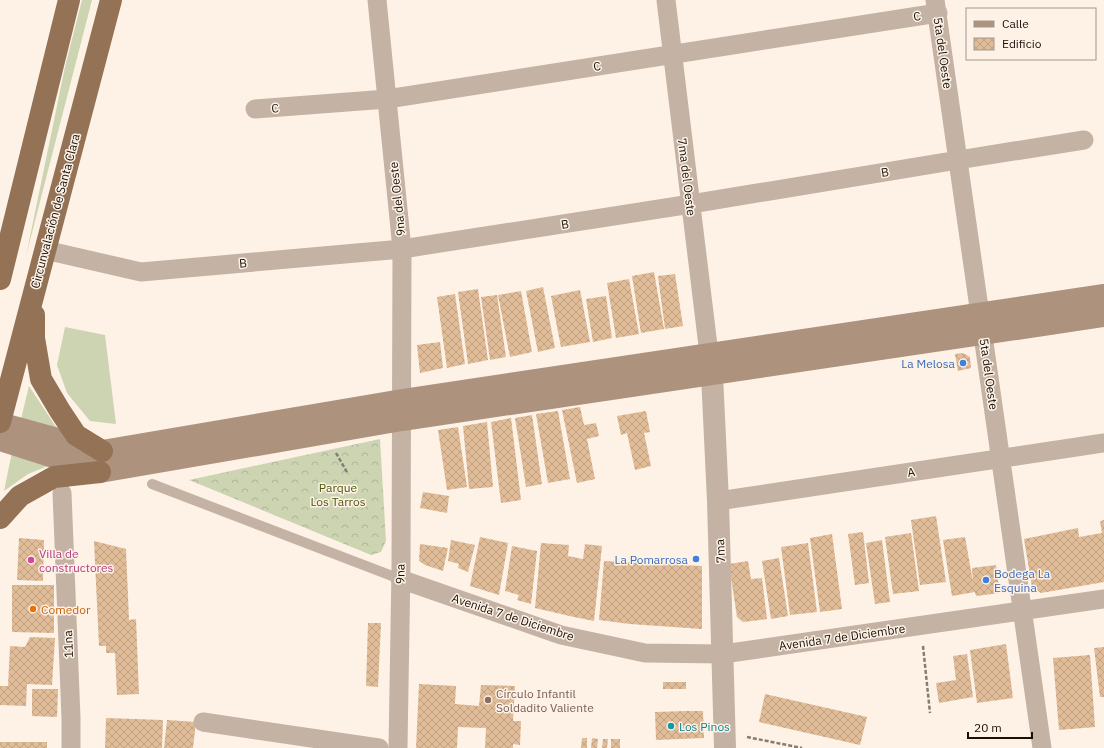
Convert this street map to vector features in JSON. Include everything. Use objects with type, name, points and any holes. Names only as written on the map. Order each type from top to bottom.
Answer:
[{"type":"highway","points":[[0,277],[69,0]]},
{"type":"highway","name":"Circunvalación de Santa Clara","points":[[0,422],[111,0]]},
{"type":"highway","points":[[33,292],[34,338],[41,378],[76,435],[102,451]]},
{"type":"highway","points":[[0,518],[20,496],[54,477],[100,472]]},
{"type":"main road","points":[[982,325],[1104,295]]},
{"type":"main road","points":[[0,422],[102,451],[402,410],[982,325],[1104,316]]},
{"type":"main road","points":[[0,440],[100,472],[402,410]]},
{"type":"street","name":"9na del Oeste","points":[[377,0],[402,249],[402,410]]},
{"type":"street","name":"7ma del Oeste","points":[[666,0],[710,364]]},
{"type":"street","name":"C","points":[[254,109],[387,99],[672,54],[936,6]]},
{"type":"street","name":"5ta del Oeste","points":[[936,6],[1042,748]]},
{"type":"street","name":"B","points":[[45,250],[141,272],[402,249],[1084,140]]},
{"type":"street","name":"7ma","points":[[710,364],[718,501],[725,741]]},
{"type":"street","name":"9na","points":[[398,748],[402,410]]},
{"type":"street","name":"A","points":[[718,501],[1104,443]]},
{"type":"street","name":"11na","points":[[62,493],[71,748]]},
{"type":"street","name":"Avenida 7 de Diciembre","points":[[400,579],[561,635],[645,653],[723,654],[1104,599]]},
{"type":"street","points":[[204,722],[379,748]]},
{"type":"lane","name":"Avenida 7 de Diciembre","points":[[152,484],[400,579]]},
{"type":"path","points":[[334,449],[348,474]]},
{"type":"path","points":[[921,626],[930,713]]},
{"type":"path","points":[[725,741],[802,748]]},
{"type":"green space","points":[[82,0],[92,0],[26,256],[65,67]]},
{"type":"green space","points":[[65,327],[105,335],[116,424],[90,421],[67,393],[57,365]]},
{"type":"green space","points":[[29,386],[58,430],[21,419]]},
{"type":"green space","name":"Parque Los Tarros","points":[[380,439],[386,541],[381,552],[371,555],[189,480]]},
{"type":"green space","points":[[12,452],[53,464],[28,474],[4,491]]},
{"type":"building","points":[[654,272],[664,329],[641,333],[632,276]]},
{"type":"building","points":[[675,274],[683,326],[665,329],[658,276]]},
{"type":"building","points":[[629,279],[639,334],[616,338],[607,283]]},
{"type":"building","points":[[543,287],[555,348],[538,352],[526,291]]},
{"type":"building","points":[[478,289],[488,360],[468,364],[458,292]]},
{"type":"building","points":[[580,290],[590,342],[561,347],[551,296]]},
{"type":"building","points":[[521,291],[532,352],[510,357],[498,295]]},
{"type":"building","points":[[455,294],[465,364],[447,368],[437,297]]},
{"type":"building","points":[[497,295],[506,357],[490,360],[481,297]]},
{"type":"building","points":[[606,296],[612,338],[593,342],[586,299]]},
{"type":"building","points":[[440,342],[443,368],[420,373],[417,345]]},
{"type":"building","name":"La Melosa","points":[[963,353],[970,357],[971,368],[958,371],[955,354]]},
{"type":"building","points":[[580,407],[584,425],[596,423],[599,436],[587,439],[595,479],[577,483],[562,410]]},
{"type":"building","points":[[558,411],[570,479],[548,483],[536,414]]},
{"type":"building","points":[[646,411],[650,432],[644,433],[651,466],[635,470],[627,433],[621,435],[617,416]]},
{"type":"building","points":[[532,415],[542,484],[526,487],[515,418]]},
{"type":"building","points":[[511,418],[521,500],[501,503],[491,422]]},
{"type":"building","points":[[487,422],[493,487],[469,489],[463,426]]},
{"type":"building","points":[[458,427],[467,487],[447,490],[438,430]]},
{"type":"building","points":[[423,492],[449,496],[447,513],[420,508]]},
{"type":"building","points":[[936,516],[946,582],[920,585],[911,520]]},
{"type":"building","points":[[1104,520],[1104,582],[1041,593],[1032,587],[1024,539],[1078,528],[1079,537],[1102,533],[1100,521]]},
{"type":"building","points":[[863,532],[869,583],[855,585],[848,534]]},
{"type":"building","points":[[911,533],[919,591],[893,594],[885,537]]},
{"type":"building","points":[[832,534],[842,609],[820,612],[810,538]]},
{"type":"building","points":[[480,537],[508,543],[499,595],[470,586]]},
{"type":"building","points":[[965,537],[973,582],[972,568],[996,565],[1000,593],[976,596],[975,592],[952,596],[943,540]]},
{"type":"building","name":"Villa de constructores","points":[[19,538],[44,540],[43,581],[17,580]]},
{"type":"building","points":[[451,540],[475,545],[468,572],[458,568],[459,564],[448,561]]},
{"type":"building","points":[[882,540],[890,602],[875,604],[866,543]]},
{"type":"building","points":[[94,541],[126,549],[129,620],[136,619],[139,694],[117,695],[115,653],[106,653],[106,646],[99,646]]},
{"type":"building","points":[[541,543],[569,545],[568,556],[583,559],[585,544],[602,546],[594,621],[535,608]]},
{"type":"building","points":[[808,543],[817,612],[790,615],[781,547]]},
{"type":"building","points":[[420,544],[448,548],[443,571],[425,565],[419,561]]},
{"type":"building","points":[[512,546],[537,551],[531,604],[517,600],[519,595],[505,591]]},
{"type":"building","points":[[779,558],[788,616],[771,619],[762,561]]},
{"type":"building","points":[[604,561],[702,566],[702,629],[630,624],[599,620]]},
{"type":"building","points":[[748,561],[751,579],[762,578],[767,619],[743,622],[737,617],[729,564]]},
{"type":"building","name":"Comedor","points":[[12,585],[54,585],[54,633],[12,632]]},
{"type":"building","points":[[368,623],[381,623],[378,687],[366,686]]},
{"type":"building","points":[[30,637],[55,638],[52,685],[27,684],[26,706],[0,705],[0,686],[8,686],[10,646],[25,647]]},
{"type":"building","points":[[1006,644],[1013,698],[977,703],[970,650]]},
{"type":"building","points":[[1104,647],[1104,697],[1100,697],[1094,648]]},
{"type":"building","points":[[967,654],[973,697],[939,703],[936,683],[956,680],[953,656]]},
{"type":"building","points":[[1090,655],[1095,727],[1059,730],[1053,658]]},
{"type":"building","points":[[663,682],[686,682],[686,689],[663,689]]},
{"type":"building","points":[[419,684],[456,686],[455,704],[479,706],[481,685],[515,686],[513,721],[521,721],[520,745],[513,744],[513,748],[485,748],[486,728],[458,727],[457,748],[416,748]]},
{"type":"building","points":[[32,689],[58,689],[57,717],[32,716]]},
{"type":"building","points":[[765,694],[867,717],[860,745],[759,722]]},
{"type":"building","name":"Los Pinos","points":[[703,711],[704,738],[656,740],[655,712]]},
{"type":"building","points":[[106,718],[163,720],[162,748],[105,748]]},
{"type":"building","points":[[167,720],[196,722],[193,748],[164,748]]},
{"type":"building","points":[[582,738],[587,738],[587,748],[581,748]]},
{"type":"building","points":[[592,738],[598,739],[597,748],[591,748]]},
{"type":"building","points":[[603,739],[608,739],[607,748],[602,748]]},
{"type":"building","points":[[611,739],[620,739],[620,748],[611,748]]},
{"type":"building","points":[[0,742],[47,742],[47,748],[0,748]]},
{"type":"place","name":"La Melosa","points":[[963,363]]},
{"type":"place","name":"La Pomarrosa","points":[[696,559]]},
{"type":"place","name":"Villa de constructores","points":[[31,560]]},
{"type":"place","name":"Bodega La Esquina","points":[[986,580]]},
{"type":"place","name":"Comedor","points":[[33,609]]},
{"type":"place","name":"Círculo Infantil Soldadito Valiente","points":[[488,700]]},
{"type":"place","name":"Los Pinos","points":[[671,726]]}]
